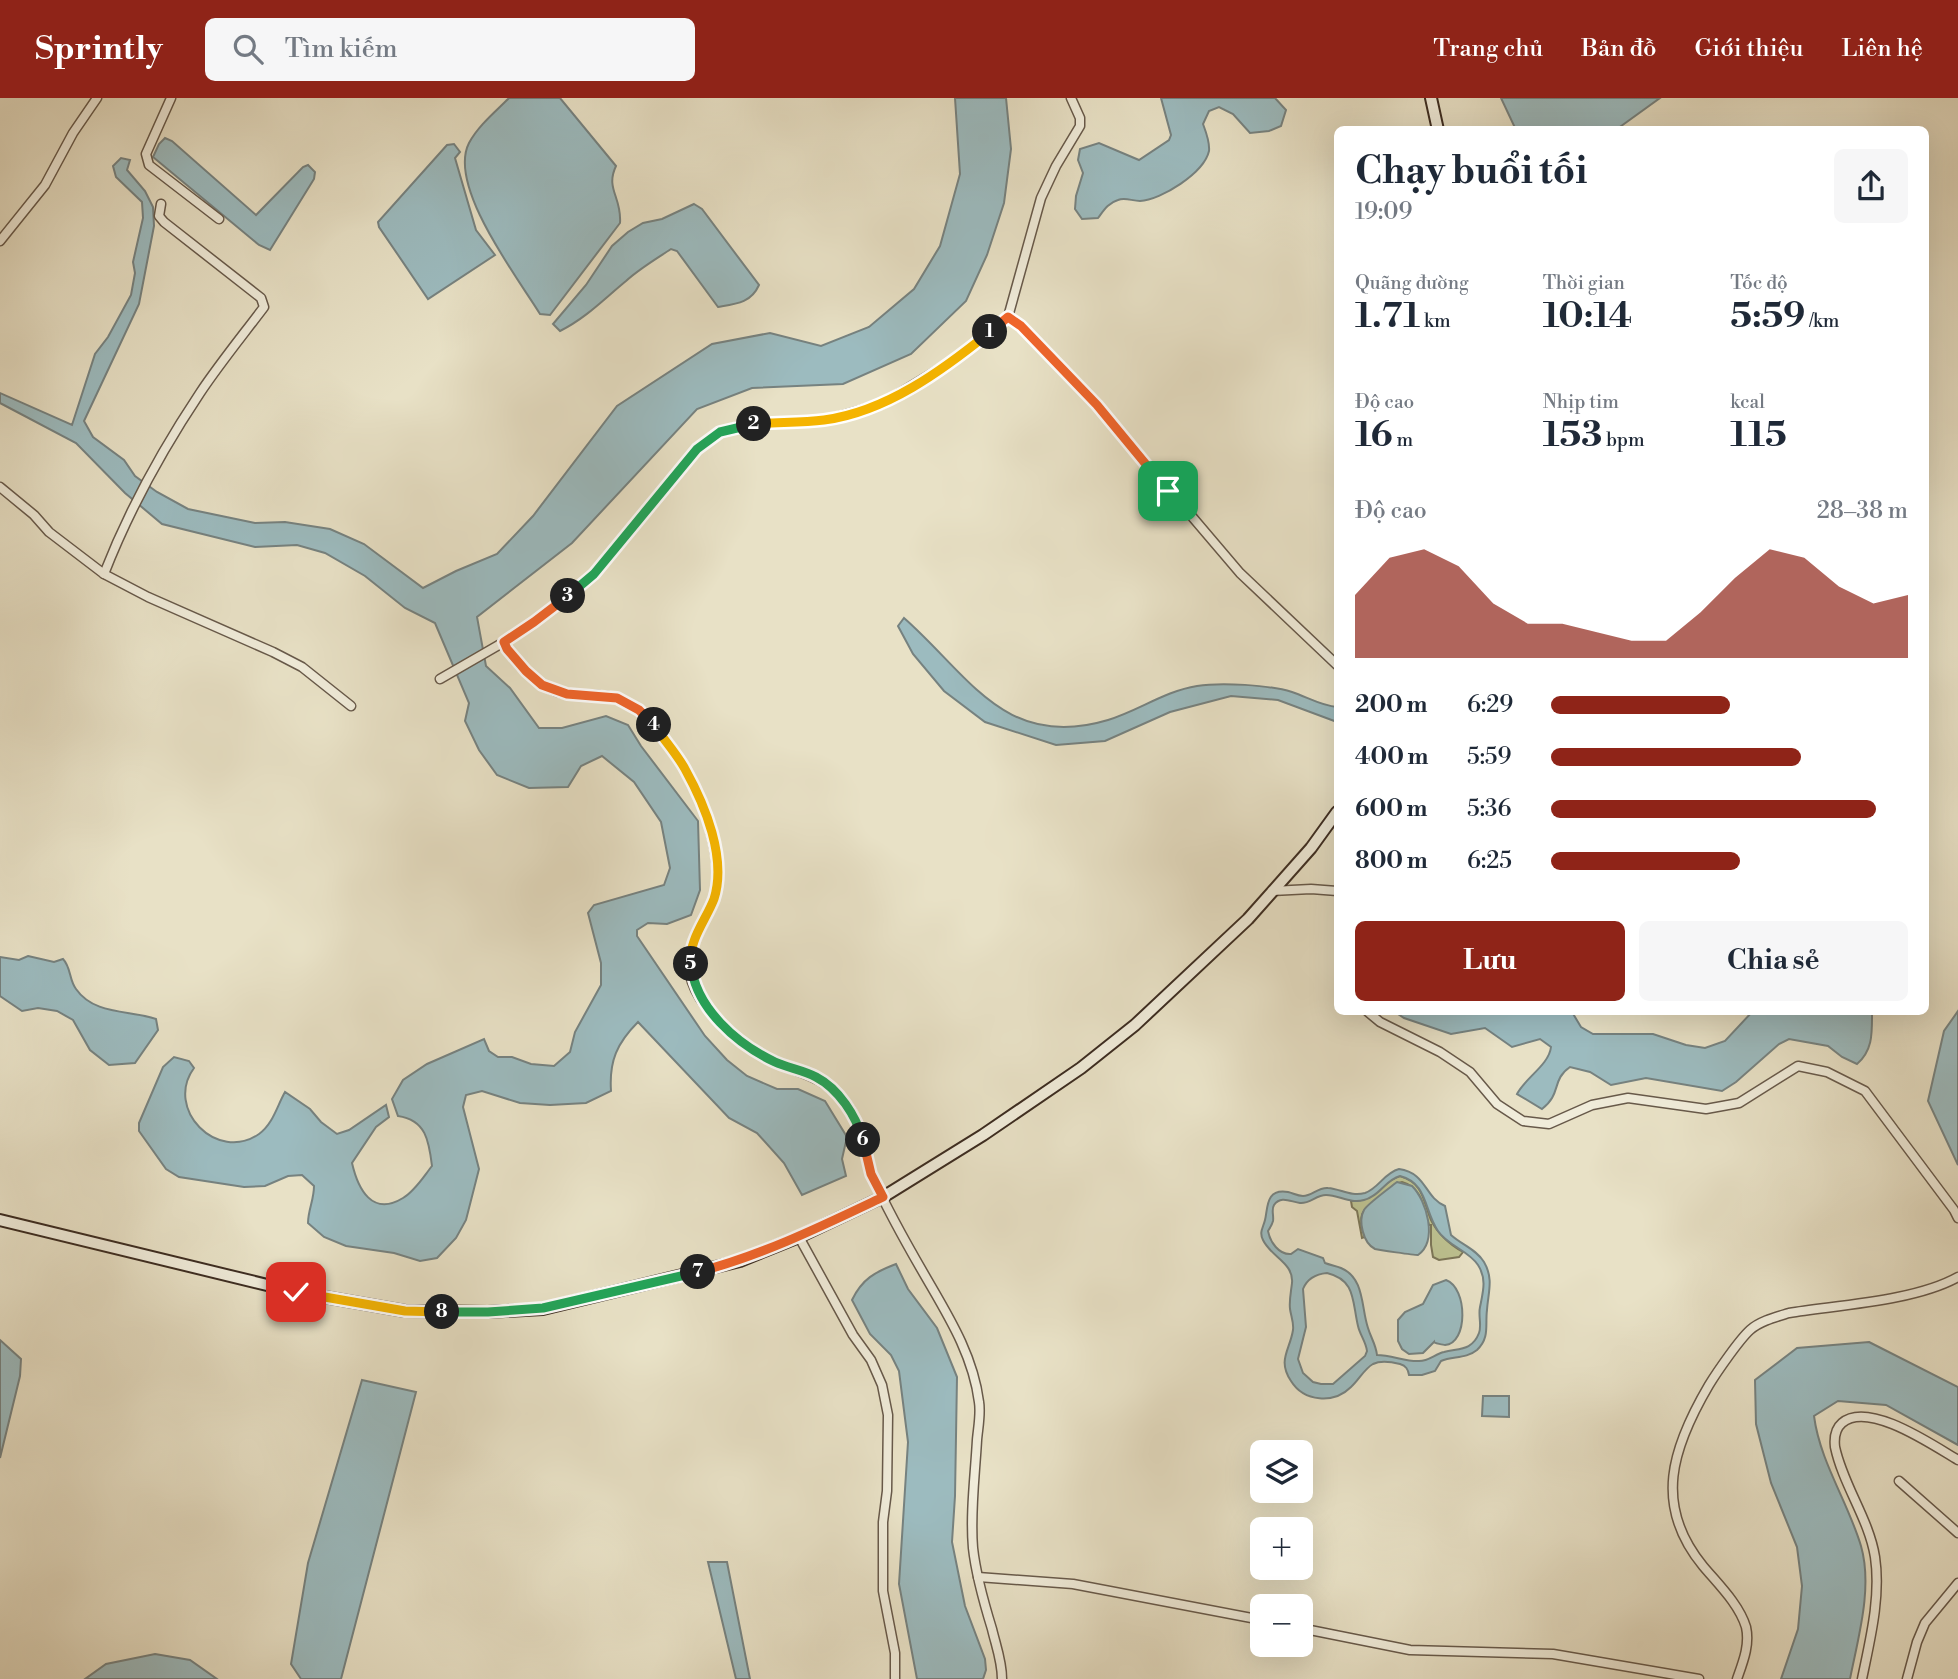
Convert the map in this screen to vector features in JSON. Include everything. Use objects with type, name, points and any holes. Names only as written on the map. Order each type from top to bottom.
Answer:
[{"type":"street","points":[[0,241],[45,185],[97,98]]},
{"type":"street","points":[[171,98],[146,154],[146,160],[219,219]]},
{"type":"street","points":[[440,680],[534,622],[594,574],[697,449],[720,432],[743,425],[826,420],[882,404],[959,357],[1008,317],[1041,198],[1080,126],[1080,118],[1071,98]]},
{"type":"street","points":[[1431,98],[1437,126]]},
{"type":"street","points":[[104,574],[132,510],[201,392],[264,307],[261,298],[163,222],[159,216],[161,204]]},
{"type":"street","points":[[1008,317],[1021,326],[1097,405],[1240,573],[1334,662]]},
{"type":"street","points":[[0,487],[34,515],[49,532],[104,574],[148,597],[302,667],[351,706]]},
{"type":"street","points":[[504,642],[526,671],[553,691],[617,698],[639,710],[648,717],[685,768],[714,841],[718,873],[714,897],[690,952],[692,982],[710,1011],[740,1042],[776,1063],[817,1077],[846,1103],[862,1136],[871,1174],[957,1331],[971,1364],[979,1404],[973,1547],[978,1577],[1001,1658],[1002,1679]]},
{"type":"street","points":[[0,1220],[296,1292],[405,1311],[488,1312],[543,1308],[740,1261],[799,1237],[883,1197],[983,1135],[1081,1068],[1135,1025],[1248,919],[1311,848],[1334,816]]},
{"type":"street","points":[[1272,891],[1334,891]]},
{"type":"street","points":[[1372,1015],[1471,1072],[1497,1104],[1523,1121],[1549,1124],[1592,1105],[1628,1098],[1706,1109],[1739,1103],[1798,1066],[1827,1072],[1865,1091],[1958,1218]]},
{"type":"street","points":[[799,1237],[853,1335],[871,1360],[882,1385],[888,1415],[883,1591],[895,1653],[895,1679]]},
{"type":"street","points":[[1737,1679],[1748,1641],[1745,1626],[1729,1598],[1692,1552],[1676,1518],[1671,1481],[1674,1462],[1692,1414],[1711,1381],[1750,1330],[1769,1319],[1789,1313],[1918,1293],[1940,1287],[1958,1277]]},
{"type":"street","points":[[1862,1679],[1876,1596],[1875,1555],[1838,1456],[1835,1434],[1844,1421],[1851,1417],[1873,1418],[1921,1438],[1958,1460]]},
{"type":"street","points":[[1899,1481],[1958,1532]]},
{"type":"street","points":[[978,1577],[1073,1584],[1250,1618]]},
{"type":"street","points":[[1907,1679],[1920,1633],[1929,1616],[1956,1588]]},
{"type":"street","points":[[1313,1631],[1410,1650],[1553,1654],[1699,1679]]},
{"type":"green space","points":[[1400,1176],[1418,1188],[1437,1230],[1463,1252],[1459,1257],[1439,1260],[1433,1257],[1431,1225],[1421,1199],[1414,1189],[1402,1182],[1391,1187],[1364,1212],[1361,1221],[1365,1237],[1362,1238],[1357,1211],[1352,1207],[1351,1201],[1374,1195],[1388,1182]]},
{"type":"water","points":[[509,98],[560,98],[616,166],[612,181],[619,206],[620,223],[550,315],[540,314],[502,255],[476,207],[468,183],[465,161],[469,143],[482,125]]},
{"type":"water","points":[[955,98],[1006,98],[1011,149],[1004,203],[987,255],[966,301],[911,354],[843,384],[752,388],[697,409],[572,543],[477,617],[486,666],[510,688],[539,728],[562,728],[606,716],[628,725],[698,821],[700,890],[691,915],[667,924],[648,923],[637,930],[637,936],[705,1036],[727,1060],[747,1076],[777,1089],[798,1089],[825,1101],[847,1137],[842,1159],[846,1176],[802,1195],[784,1163],[757,1133],[729,1118],[638,1022],[616,1053],[611,1071],[611,1091],[586,1103],[520,1103],[482,1091],[466,1095],[463,1107],[479,1169],[466,1220],[456,1238],[437,1258],[420,1261],[394,1253],[346,1246],[324,1237],[308,1223],[314,1186],[302,1175],[288,1176],[265,1186],[244,1187],[179,1177],[166,1169],[139,1131],[139,1123],[163,1067],[174,1057],[189,1061],[194,1068],[186,1084],[190,1115],[212,1137],[227,1142],[243,1141],[264,1130],[285,1092],[310,1109],[337,1134],[349,1130],[386,1105],[389,1117],[376,1127],[352,1163],[363,1191],[375,1202],[392,1203],[403,1198],[432,1166],[424,1133],[415,1122],[398,1116],[392,1099],[403,1080],[427,1064],[484,1039],[489,1051],[498,1057],[512,1057],[531,1064],[554,1066],[570,1052],[575,1032],[601,985],[601,963],[588,913],[594,905],[664,885],[670,868],[661,822],[634,782],[602,756],[581,766],[568,787],[529,788],[497,775],[479,750],[465,721],[469,703],[435,623],[405,608],[365,576],[325,553],[297,545],[255,547],[162,524],[125,493],[76,443],[0,403],[0,393],[72,425],[95,354],[108,337],[131,295],[135,273],[133,262],[143,218],[142,202],[116,177],[113,166],[121,158],[130,160],[127,170],[145,191],[153,207],[154,226],[139,304],[84,421],[93,437],[124,460],[135,476],[188,509],[255,523],[285,522],[330,529],[364,544],[423,588],[497,554],[533,516],[617,406],[712,344],[770,333],[821,346],[869,327],[914,289],[940,246],[960,174]]},
{"type":"water","points":[[1161,98],[1275,98],[1286,110],[1281,126],[1269,131],[1250,133],[1233,114],[1219,107],[1209,111],[1203,124],[1209,151],[1191,176],[1159,196],[1140,201],[1121,199],[1109,205],[1098,218],[1082,219],[1075,209],[1083,173],[1078,160],[1080,149],[1099,143],[1139,160],[1169,140],[1171,135]]},
{"type":"water","points":[[1501,98],[1660,98],[1621,126],[1514,126]]},
{"type":"water","points":[[165,138],[172,141],[256,215],[303,167],[308,165],[315,172],[314,179],[270,250],[259,245],[153,157]]},
{"type":"water","points":[[454,144],[460,152],[455,158],[476,230],[495,255],[428,299],[378,222],[447,145]]},
{"type":"water","points":[[694,204],[702,209],[759,285],[752,296],[742,302],[718,307],[677,251],[671,249],[636,272],[569,326],[560,331],[553,324],[586,285],[612,246],[628,232],[643,223],[662,219]]},
{"type":"water","points":[[904,618],[992,702],[1015,716],[1042,725],[1072,727],[1108,720],[1174,692],[1219,684],[1258,686],[1292,692],[1334,706],[1334,721],[1278,700],[1231,696],[1170,712],[1105,741],[1056,745],[985,722],[944,691],[913,654],[898,626]]},
{"type":"water","points":[[28,956],[54,962],[63,959],[76,989],[83,997],[102,1008],[156,1019],[158,1030],[135,1063],[109,1065],[90,1050],[73,1020],[57,1011],[38,1008],[22,1011],[0,996],[0,957],[19,960]]},
{"type":"water","points":[[1958,1011],[1958,1165],[1928,1101],[1944,1031]]},
{"type":"water","points":[[1400,1015],[1574,1015],[1581,1027],[1593,1034],[1653,1034],[1705,1048],[1725,1041],[1749,1015],[1872,1015],[1872,1027],[1869,1047],[1857,1064],[1828,1046],[1789,1039],[1779,1044],[1722,1091],[1646,1078],[1611,1085],[1590,1072],[1570,1067],[1560,1077],[1552,1098],[1542,1109],[1517,1094],[1549,1054],[1551,1047],[1540,1039],[1512,1047],[1485,1028],[1451,1034]]},
{"type":"water","points":[[1394,1171],[1408,1171],[1420,1180],[1433,1197],[1445,1206],[1451,1235],[1484,1262],[1490,1286],[1484,1341],[1473,1353],[1441,1361],[1435,1371],[1409,1375],[1402,1365],[1379,1362],[1370,1366],[1344,1392],[1328,1398],[1311,1397],[1297,1388],[1285,1367],[1293,1327],[1290,1306],[1292,1276],[1262,1237],[1269,1200],[1275,1193],[1288,1192],[1303,1196],[1324,1188],[1355,1194],[1365,1193]],"holes":[[[1400,1176],[1421,1191],[1438,1231],[1447,1241],[1474,1260],[1481,1270],[1483,1280],[1480,1330],[1476,1339],[1469,1346],[1423,1361],[1377,1355],[1361,1294],[1349,1273],[1325,1263],[1323,1258],[1298,1249],[1291,1254],[1279,1250],[1268,1231],[1273,1221],[1273,1207],[1280,1200],[1304,1203],[1326,1195],[1354,1201],[1364,1200]],[[1327,1273],[1336,1276],[1348,1286],[1367,1351],[1365,1356],[1333,1384],[1313,1382],[1303,1373],[1298,1359],[1306,1327],[1303,1289],[1312,1278]]]},
{"type":"water","points":[[1397,1182],[1412,1186],[1426,1211],[1428,1240],[1418,1255],[1375,1249],[1367,1242],[1363,1231],[1364,1210]]},
{"type":"water","points":[[896,1264],[908,1289],[937,1328],[957,1377],[952,1542],[965,1606],[985,1659],[983,1679],[917,1679],[899,1584],[908,1442],[899,1371],[891,1355],[870,1334],[852,1300],[870,1277]]},
{"type":"water","points":[[1446,1280],[1458,1293],[1461,1304],[1458,1336],[1445,1345],[1434,1342],[1423,1353],[1409,1354],[1402,1349],[1398,1341],[1398,1320],[1405,1312],[1423,1304],[1433,1285]]},
{"type":"water","points":[[0,1340],[21,1359],[20,1376],[0,1458]]},
{"type":"water","points":[[1869,1342],[1958,1387],[1958,1445],[1886,1405],[1838,1401],[1814,1416],[1822,1450],[1861,1546],[1865,1579],[1863,1613],[1850,1679],[1781,1679],[1798,1629],[1802,1586],[1797,1547],[1771,1483],[1756,1424],[1755,1380],[1797,1348]]},
{"type":"water","points":[[362,1380],[416,1392],[341,1679],[301,1679],[291,1664],[308,1563]]},
{"type":"water","points":[[1483,1396],[1509,1396],[1509,1417],[1482,1416]]},
{"type":"water","points":[[708,1562],[727,1562],[750,1679],[736,1679]]},
{"type":"water","points":[[155,1654],[190,1660],[217,1679],[85,1679],[106,1664]]},
{"type":"route","points":[[296,1292],[405,1311],[488,1312],[543,1308],[740,1261],[799,1237],[883,1197],[871,1174],[862,1136],[846,1103],[817,1077],[776,1063],[740,1042],[710,1011],[692,982],[690,952],[714,897],[718,873],[714,841],[685,768],[648,717],[639,710],[617,698],[553,691],[526,671],[504,642],[534,622],[594,574],[697,449],[720,432],[743,425],[826,420],[882,404],[959,357],[1008,317],[1021,326],[1097,405],[1168,491]]}]
